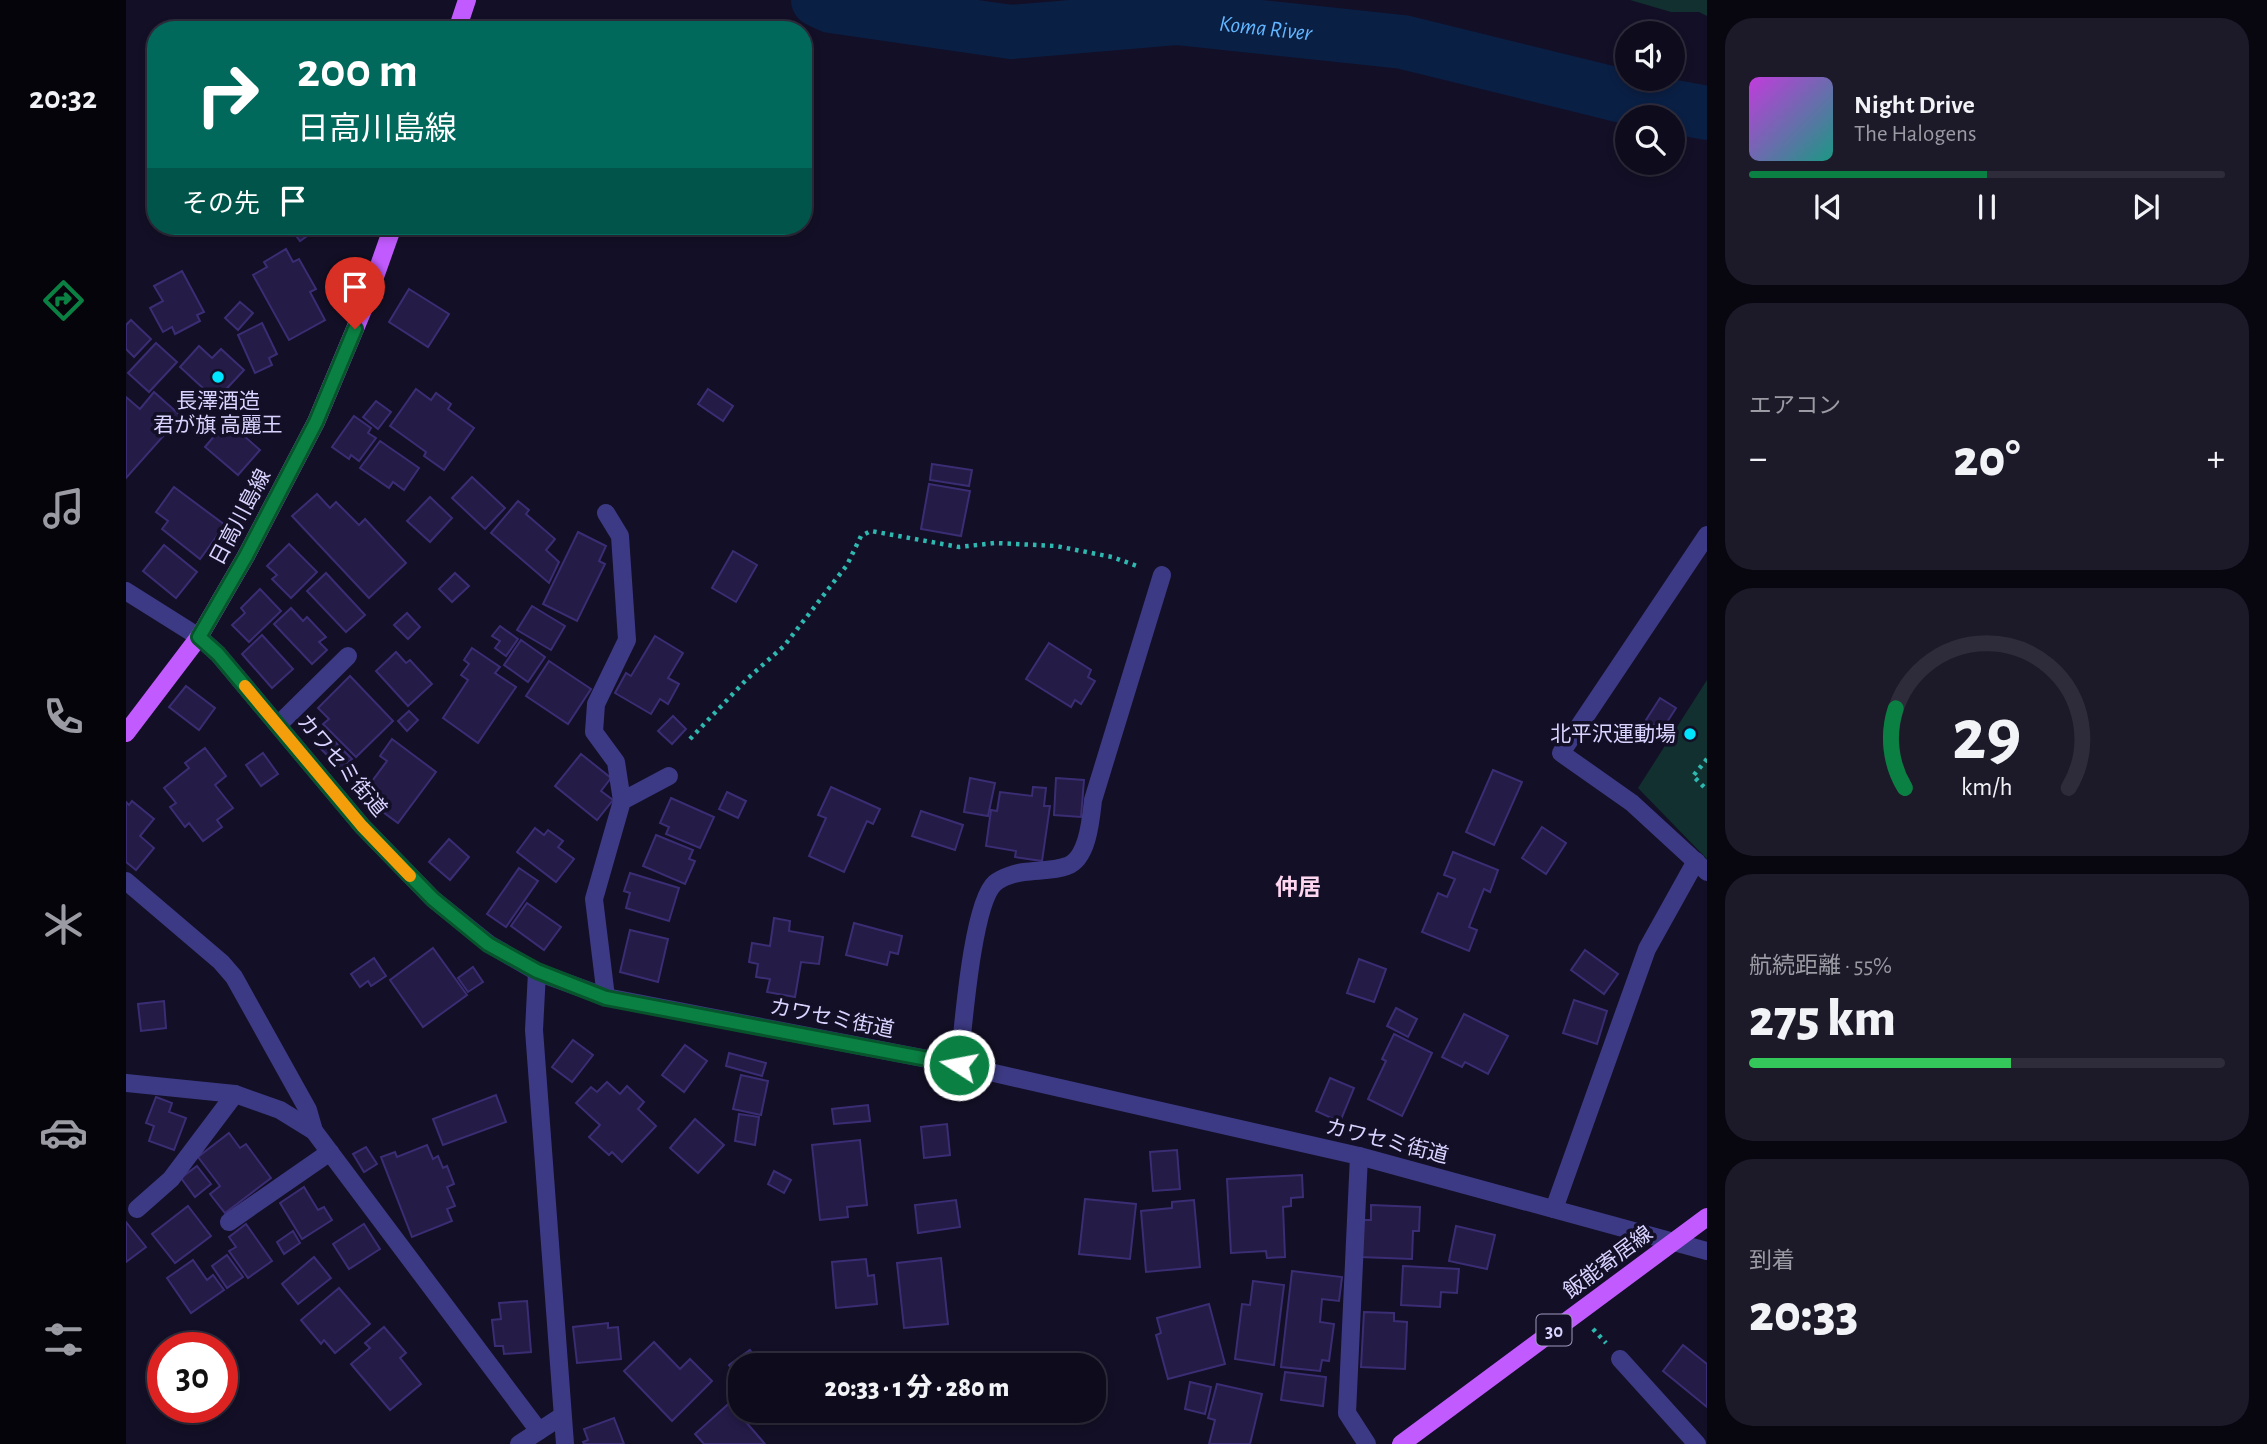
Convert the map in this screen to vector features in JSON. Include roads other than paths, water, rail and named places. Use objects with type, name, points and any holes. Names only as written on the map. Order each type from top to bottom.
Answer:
[{"type":"main road","points":[[460,21],[467,0]]},
{"type":"main road","name":"日高川島線","points":[[126,733],[199,637],[246,556],[316,422],[365,305],[390,235]]},
{"type":"main road","name":"飯能寄居線","points":[[1401,1444],[1707,1217]]},
{"type":"street","points":[[606,513],[620,536],[627,640],[596,704],[594,732],[616,762],[622,801],[594,899],[606,998]]},
{"type":"street","points":[[1554,1209],[1647,949],[1702,866],[1632,803],[1561,753],[1707,535]]},
{"type":"street","points":[[959,1065],[975,934],[981,910],[994,884],[1017,873],[1069,866],[1079,856],[1089,830],[1097,787],[1162,575]]},
{"type":"street","name":"カワセミ街道","points":[[126,591],[199,637],[218,654],[362,826],[433,899],[488,944],[537,971],[606,998],[959,1065],[1359,1156],[1707,1251]]},
{"type":"street","points":[[278,725],[348,656]]},
{"type":"street","points":[[622,801],[669,776]]},
{"type":"street","points":[[126,881],[221,961],[234,977],[308,1110],[314,1131]]},
{"type":"street","points":[[537,971],[534,1030],[565,1444]]},
{"type":"street","points":[[126,1083],[235,1094],[280,1110],[314,1131],[539,1431]]},
{"type":"street","points":[[137,1209],[171,1179],[235,1094]]},
{"type":"street","points":[[229,1222],[330,1152]]},
{"type":"street","points":[[1359,1156],[1347,1413],[1367,1444]]},
{"type":"street","points":[[1620,1359],[1697,1444]]},
{"type":"street","points":[[519,1444],[562,1416]]},
{"type":"waterway","name":"Koma River","points":[[818,0],[831,6],[1011,32],[1176,18],[1403,42],[1643,101],[1707,113]]},
{"type":"place","name":"長澤酒造 君が旗 高麗王","points":[[218,377]]},
{"type":"place","name":"北平沢運動場","points":[[1690,734]]},
{"type":"district","name":"仲居","points":[[1298,887]]}]
